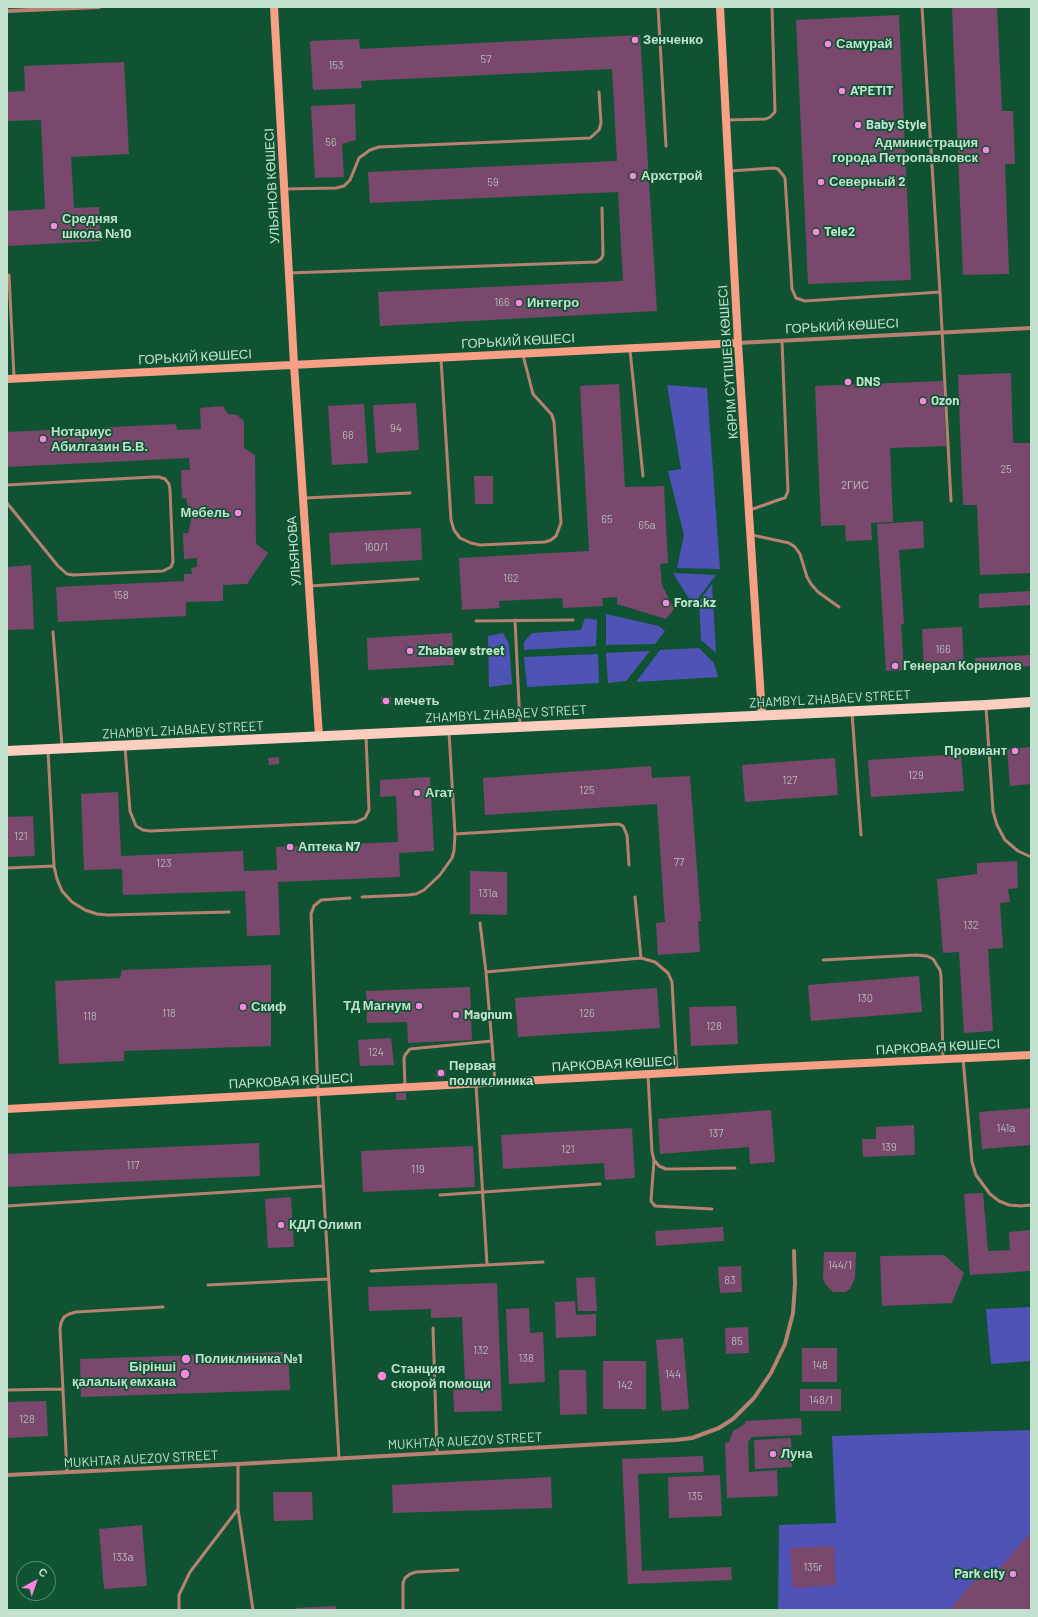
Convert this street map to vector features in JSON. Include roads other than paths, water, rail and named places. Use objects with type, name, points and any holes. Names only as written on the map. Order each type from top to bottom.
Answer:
[{"type":"main road","name":"ZHAMBYL ZHABAEV STREET","points":[[7,751],[1031,702]]},
{"type":"street","points":[[7,11],[100,7]]},
{"type":"street","name":"УЛЬЯНОВ КӨШЕСІ","points":[[274,7],[294,364]]},
{"type":"street","name":"КӘРІМ СҮТІШЕВ КӨШЕСІ","points":[[720,7],[738,343],[750,510],[762,715]]},
{"type":"street","name":"ГОРЬКИЙ КӨШЕСІ","points":[[10,379],[1031,328]]},
{"type":"street","name":"УЛЬЯНОВА","points":[[294,364],[319,736]]},
{"type":"street","name":"ПАРКОВАЯ КӨШЕСІ","points":[[7,1109],[648,1075],[677,1072],[1031,1055]]},
{"type":"street","name":"MUKHTAR AUEZOV STREET","points":[[7,1475],[238,1464],[692,1438],[719,1428],[738,1414],[754,1398],[771,1373],[785,1344],[793,1313],[795,1300],[794,1251]]},
{"type":"lane","points":[[658,7],[666,146]]},
{"type":"lane","points":[[725,120],[766,119],[775,112],[772,7]]},
{"type":"lane","points":[[922,7],[940,292],[951,501]]},
{"type":"lane","points":[[284,189],[336,188],[344,186],[350,180],[359,158],[370,150],[380,147],[590,138],[599,130],[601,123],[599,92]]},
{"type":"lane","points":[[728,171],[774,168],[778,169],[784,174],[792,289],[796,298],[805,301],[940,292]]},
{"type":"lane","points":[[289,273],[596,262],[604,255],[602,208]]},
{"type":"lane","points":[[9,275],[10,379]]},
{"type":"lane","points":[[750,510],[781,500],[785,498],[788,491],[782,341]]},
{"type":"lane","points":[[630,348],[643,476]]},
{"type":"lane","points":[[441,357],[451,520],[454,530],[460,538],[471,544],[480,545],[545,542],[556,536],[561,523],[554,422],[547,409],[533,394],[523,353]]},
{"type":"lane","points":[[7,485],[153,477],[165,479],[170,490],[173,562],[171,566],[163,571],[80,575],[67,574],[58,566],[7,503]]},
{"type":"lane","points":[[303,498],[410,493]]},
{"type":"lane","points":[[751,534],[788,543],[795,547],[800,554],[807,577],[811,584],[818,592],[839,607]]},
{"type":"lane","points":[[309,586],[418,579]]},
{"type":"lane","points":[[515,620],[520,726]]},
{"type":"lane","points":[[476,621],[573,620]]},
{"type":"lane","points":[[53,632],[62,749]]},
{"type":"lane","points":[[986,705],[993,811],[997,825],[1005,840],[1018,851],[1031,857]]},
{"type":"lane","points":[[852,711],[861,835]]},
{"type":"lane","points":[[362,897],[416,894],[424,890],[440,876],[452,858],[455,834],[449,730]]},
{"type":"lane","points":[[124,745],[130,812],[136,826],[142,830],[150,831],[356,822],[365,818],[369,810],[366,734]]},
{"type":"lane","points":[[48,749],[54,866],[62,891],[72,902],[85,910],[108,915],[229,912]]},
{"type":"lane","points":[[455,834],[619,824],[623,826],[625,830],[629,865]]},
{"type":"lane","points":[[7,868],[54,866]]},
{"type":"lane","points":[[635,897],[641,958]]},
{"type":"lane","points":[[339,1458],[318,1092],[312,911],[314,906],[321,900],[350,898]]},
{"type":"lane","points":[[480,923],[496,1082]]},
{"type":"lane","points":[[823,960],[916,955],[927,956],[933,959],[940,970],[941,976],[943,1059]]},
{"type":"lane","points":[[486,972],[641,958],[655,962],[668,973],[672,982],[677,1072]]},
{"type":"lane","points":[[405,1087],[404,1055],[410,1049],[492,1041]]},
{"type":"lane","points":[[963,1058],[972,1162],[976,1175],[990,1194],[999,1201],[1014,1205],[1031,1205]]},
{"type":"lane","points":[[648,1075],[652,1152],[654,1160],[651,1201],[655,1206],[712,1208]]},
{"type":"lane","points":[[476,1083],[484,1192],[487,1264]]},
{"type":"lane","points":[[654,1160],[659,1166],[666,1169],[735,1168]]},
{"type":"lane","points":[[440,1195],[600,1184]]},
{"type":"lane","points":[[7,1206],[323,1186]]},
{"type":"lane","points":[[371,1271],[543,1262]]},
{"type":"lane","points":[[208,1285],[328,1279]]},
{"type":"lane","points":[[67,1472],[60,1329],[64,1317],[76,1312],[162,1307]]},
{"type":"lane","points":[[433,1328],[437,1453]]},
{"type":"lane","points":[[7,1390],[63,1389]]},
{"type":"lane","points":[[238,1464],[238,1509],[253,1610]]},
{"type":"lane","points":[[179,1610],[179,1595],[190,1572],[238,1509]]},
{"type":"lane","points":[[403,1610],[402,1590],[405,1578],[416,1572],[458,1570]]},
{"type":"place","name":"Зенченко","points":[[635,40]]},
{"type":"place","name":"Самурай","points":[[828,44]]},
{"type":"place","name":"A'PETIT","points":[[842,91]]},
{"type":"place","name":"Baby Style","points":[[858,125]]},
{"type":"place","name":"Администрация города Петропавловск","points":[[986,150]]},
{"type":"place","name":"Архстрой","points":[[633,176]]},
{"type":"place","name":"Северный 2","points":[[821,182]]},
{"type":"place","name":"Средняя школа №10","points":[[54,226]]},
{"type":"place","name":"Tele2","points":[[816,232]]},
{"type":"place","name":"Интегро","points":[[519,303]]},
{"type":"place","name":"DNS","points":[[848,382]]},
{"type":"place","name":"Ozon","points":[[923,401]]},
{"type":"place","name":"Нотариус Абилгазин Б.В.","points":[[43,439]]},
{"type":"place","name":"Мебель","points":[[238,513]]},
{"type":"place","name":"Fora.kz","points":[[666,603]]},
{"type":"place","name":"Zhabaev street","points":[[410,651]]},
{"type":"place","name":"Генерал Корнилов","points":[[895,666]]},
{"type":"place","name":"мечеть","points":[[386,701]]},
{"type":"place","name":"Провиант","points":[[1015,751]]},
{"type":"place","name":"Агат","points":[[417,793]]},
{"type":"place","name":"Аптека N7","points":[[290,847]]},
{"type":"place","name":"ТД Магнум","points":[[419,1006]]},
{"type":"place","name":"Скиф","points":[[243,1007]]},
{"type":"place","name":"Magnum","points":[[456,1015]]},
{"type":"place","name":"Первая поликлиника","points":[[441,1073]]},
{"type":"place","name":"КДЛ Олимп","points":[[281,1225]]},
{"type":"place","name":"Поликлиника №1","points":[[186,1359]]},
{"type":"place","name":"Бірінші қалалық емхана","points":[[185,1374]]},
{"type":"place","name":"Станция скорой помощи","points":[[382,1376]]},
{"type":"place","name":"Луна","points":[[773,1454]]},
{"type":"place","name":"Park city","points":[[1013,1574]]}]
